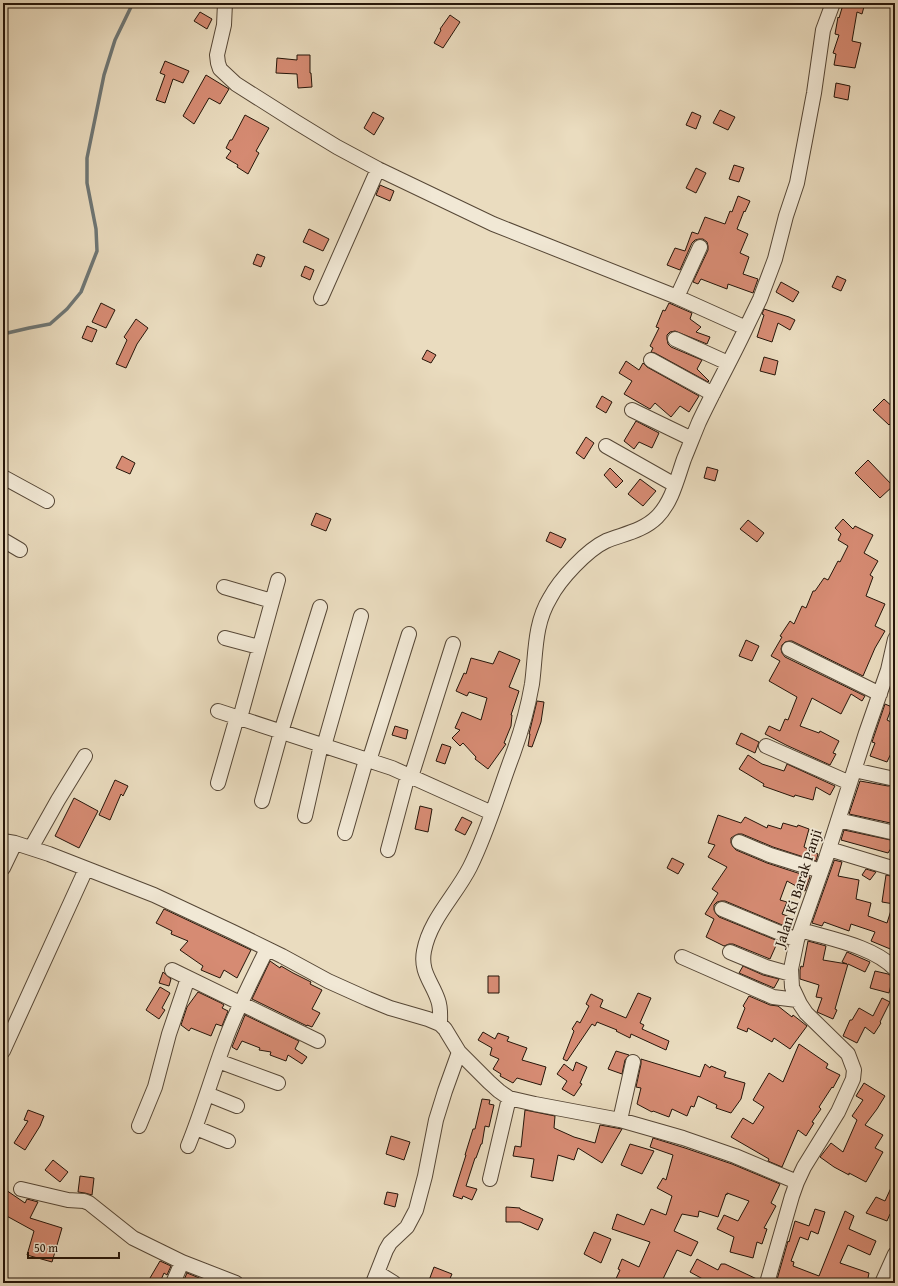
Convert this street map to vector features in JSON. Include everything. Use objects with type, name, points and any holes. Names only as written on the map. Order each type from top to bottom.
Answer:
[{"type":"street","points":[[225,3],[224,24],[217,55],[220,69],[236,84],[296,122],[378,169],[493,224],[677,297],[746,328]]},
{"type":"street","points":[[440,1024],[439,1002],[428,980],[423,964],[424,948],[431,930],[469,868],[492,813],[514,752],[532,685],[538,626],[550,596],[575,566],[594,548],[609,540],[638,530],[656,518],[664,508],[675,485],[692,439],[760,299],[775,259],[786,216],[797,183],[814,93],[823,30],[833,3]]},
{"type":"street","points":[[321,298],[378,169]]},
{"type":"street","points":[[677,297],[700,247]]},
{"type":"street","points":[[675,339],[728,363]]},
{"type":"street","points":[[651,360],[713,394]]},
{"type":"street","points":[[632,410],[692,439]]},
{"type":"street","points":[[606,446],[675,485]]},
{"type":"street","points":[[3,477],[47,501]]},
{"type":"street","points":[[3,540],[20,550]]},
{"type":"street","points":[[218,783],[239,718],[278,580]]},
{"type":"street","points":[[224,586],[272,601]]},
{"type":"street","points":[[262,801],[281,732],[320,607]]},
{"type":"street","points":[[305,816],[322,745],[361,616]]},
{"type":"street","points":[[346,832],[367,760],[409,634]]},
{"type":"street","points":[[225,638],[259,647]]},
{"type":"street","name":"Jalan Ki Barak Panji","points":[[767,1283],[797,1182],[804,1167],[838,1112],[853,1079],[854,1070],[848,1054],[806,1013],[797,1000],[792,987],[791,974],[794,948],[829,849],[888,670],[895,639]]},
{"type":"street","points":[[388,850],[410,776],[453,644]]},
{"type":"street","points":[[789,649],[880,694]]},
{"type":"street","points":[[218,711],[392,768],[492,813]]},
{"type":"street","points":[[766,746],[850,783]]},
{"type":"street","points":[[31,848],[85,756]]},
{"type":"street","points":[[854,770],[890,778]]},
{"type":"street","points":[[838,820],[895,833]]},
{"type":"street","points":[[3,868],[9,842],[49,854],[176,904],[328,981],[390,1008],[440,1024],[445,1029],[459,1052],[499,1092],[509,1098],[548,1107],[620,1120],[683,1138],[735,1156],[797,1182]]},
{"type":"street","points":[[739,842],[770,855],[821,871]]},
{"type":"street","points":[[829,849],[895,869]]},
{"type":"street","points":[[3,1051],[86,869]]},
{"type":"street","points":[[722,909],[799,935],[860,948],[878,956],[895,969]]},
{"type":"street","points":[[188,1146],[196,1128],[218,1061],[240,1003],[267,949]]},
{"type":"street","points":[[730,952],[766,967],[791,974]]},
{"type":"street","points":[[682,957],[773,997],[797,1000]]},
{"type":"street","points":[[172,970],[318,1041]]},
{"type":"street","points":[[139,1126],[155,1087],[169,1034],[188,978]]},
{"type":"street","points":[[394,1283],[375,1278],[388,1246],[407,1227],[416,1210],[425,1176],[436,1120],[459,1052]]},
{"type":"street","points":[[218,1061],[278,1083]]},
{"type":"street","points":[[620,1120],[633,1062]]},
{"type":"street","points":[[207,1094],[237,1106]]},
{"type":"street","points":[[490,1179],[509,1098]]},
{"type":"street","points":[[196,1128],[228,1141]]},
{"type":"street","points":[[21,1189],[68,1200],[90,1203],[133,1238],[182,1262],[236,1283]]},
{"type":"street","points":[[882,1283],[895,1254]]},
{"type":"street","points":[[173,1283],[182,1262]]},
{"type":"building","points":[[841,3],[865,3],[862,14],[857,12],[852,41],[861,43],[855,68],[834,65],[836,54],[833,53],[839,35],[835,34],[838,17],[839,18],[842,8]]},
{"type":"building","points":[[200,12],[212,19],[207,29],[194,21]]},
{"type":"building","points":[[450,15],[460,22],[443,48],[434,43],[441,30],[440,29]]},
{"type":"building","points":[[297,55],[310,55],[312,87],[298,88],[297,74],[276,73],[277,58],[297,60]]},
{"type":"building","points":[[165,61],[189,71],[183,83],[173,79],[165,103],[156,100],[165,75],[160,73]]},
{"type":"building","points":[[206,75],[229,89],[220,104],[209,98],[194,124],[183,116]]},
{"type":"building","points":[[836,83],[850,86],[848,100],[834,97]]},
{"type":"building","points":[[720,110],[735,117],[728,130],[713,123]]},
{"type":"building","points":[[373,112],[384,118],[374,135],[364,128]]},
{"type":"building","points":[[692,112],[701,116],[696,129],[686,125]]},
{"type":"building","points":[[245,115],[269,128],[256,151],[259,153],[248,174],[237,167],[238,165],[226,158],[231,151],[226,148],[230,140],[232,140]]},
{"type":"building","points":[[734,165],[744,168],[739,182],[729,179]]},
{"type":"building","points":[[696,168],[706,173],[696,193],[686,188]]},
{"type":"building","points":[[380,185],[394,191],[390,201],[376,195]]},
{"type":"building","points":[[738,196],[750,201],[745,212],[744,211],[737,229],[748,234],[740,253],[749,257],[743,274],[758,279],[753,293],[728,284],[727,289],[701,279],[698,284],[693,282],[708,250],[707,242],[703,239],[695,240],[692,243],[680,270],[667,265],[675,248],[685,251],[692,232],[698,234],[705,217],[725,224],[730,211],[732,212]]},
{"type":"building","points":[[309,229],[329,239],[323,251],[303,242]]},
{"type":"building","points":[[257,254],[265,257],[261,267],[253,264]]},
{"type":"building","points":[[305,266],[314,270],[310,280],[301,276]]},
{"type":"building","points":[[837,276],[846,280],[841,291],[832,287]]},
{"type":"building","points":[[781,282],[799,292],[793,302],[776,292]]},
{"type":"building","points":[[101,303],[115,310],[106,328],[92,322]]},
{"type":"building","points":[[669,303],[692,313],[690,319],[701,327],[696,332],[710,337],[707,344],[675,331],[670,332],[667,335],[668,344],[671,347],[702,360],[697,369],[709,381],[708,382],[651,352],[653,348],[650,346],[659,328],[656,327],[663,310],[665,311]]},
{"type":"building","points":[[764,309],[795,320],[790,330],[778,323],[772,342],[757,337],[764,315],[762,314]]},
{"type":"building","points":[[136,319],[148,328],[137,344],[126,368],[116,364],[127,340],[124,337]]},
{"type":"building","points":[[87,326],[97,330],[92,342],[82,338]]},
{"type":"building","points":[[427,350],[436,355],[431,363],[422,359]]},
{"type":"building","points":[[764,357],[778,361],[775,375],[760,371]]},
{"type":"building","points":[[626,361],[639,370],[643,363],[647,367],[699,396],[689,412],[680,406],[671,417],[655,403],[650,409],[624,394],[632,381],[619,373]]},
{"type":"building","points":[[602,396],[612,402],[606,413],[596,407]]},
{"type":"building","points":[[884,399],[895,409],[895,419],[889,425],[873,410]]},
{"type":"building","points":[[636,421],[659,433],[652,448],[639,442],[634,449],[624,441]]},
{"type":"building","points":[[586,437],[594,443],[584,459],[576,453]]},
{"type":"building","points":[[122,456],[135,463],[130,474],[116,468]]},
{"type":"building","points":[[868,460],[893,486],[880,498],[855,473]]},
{"type":"building","points":[[707,467],[718,470],[715,481],[704,478]]},
{"type":"building","points":[[610,468],[623,481],[616,488],[604,475]]},
{"type":"building","points":[[640,479],[656,491],[643,506],[628,494]]},
{"type":"building","points":[[316,513],[331,519],[326,531],[311,525]]},
{"type":"building","points":[[843,519],[853,529],[855,526],[873,535],[864,553],[878,561],[870,575],[873,577],[866,596],[885,604],[875,626],[885,631],[875,648],[863,676],[792,641],[785,642],[781,649],[785,657],[865,696],[862,701],[851,694],[841,714],[812,698],[800,726],[819,733],[820,731],[839,741],[833,753],[836,754],[830,765],[765,734],[769,726],[780,731],[785,719],[788,720],[797,697],[769,681],[780,661],[771,656],[782,637],[780,636],[790,621],[794,624],[802,606],[806,608],[813,591],[815,591],[824,578],[828,580],[838,561],[840,562],[848,546],[838,540],[841,534],[835,528]]},
{"type":"building","points":[[748,520],[764,533],[757,542],[740,529]]},
{"type":"building","points":[[550,532],[566,539],[561,548],[546,541]]},
{"type":"building","points":[[746,640],[759,646],[752,661],[739,656]]},
{"type":"building","points":[[499,651],[520,660],[509,687],[519,691],[511,715],[511,726],[504,743],[506,744],[488,769],[475,759],[476,757],[463,743],[460,746],[452,738],[460,730],[455,728],[462,712],[481,720],[487,698],[469,692],[467,696],[456,691],[464,673],[466,674],[471,658],[493,664]]},
{"type":"building","points":[[537,701],[544,702],[541,722],[532,747],[528,746],[529,734]]},
{"type":"building","points":[[885,704],[892,707],[887,720],[895,724],[895,745],[887,762],[870,756],[875,743],[872,742]]},
{"type":"building","points":[[395,726],[408,730],[406,739],[392,735]]},
{"type":"building","points":[[741,733],[759,742],[755,753],[736,744]]},
{"type":"building","points":[[442,744],[451,747],[445,764],[436,761]]},
{"type":"building","points":[[748,755],[762,764],[784,771],[787,764],[835,786],[830,795],[816,787],[813,800],[795,795],[794,797],[763,786],[764,784],[739,769]]},
{"type":"building","points":[[115,780],[128,786],[123,796],[121,794],[110,820],[99,815]]},
{"type":"building","points":[[860,781],[888,786],[895,785],[895,824],[849,814]]},
{"type":"building","points":[[74,798],[98,811],[79,848],[55,836]]},
{"type":"building","points":[[420,806],[432,809],[428,832],[415,829]]},
{"type":"building","points":[[718,815],[741,823],[745,817],[767,828],[768,825],[781,829],[783,823],[797,827],[798,825],[809,829],[804,847],[818,854],[816,861],[773,847],[742,834],[738,834],[731,838],[731,843],[736,850],[767,863],[810,877],[805,891],[787,881],[780,900],[787,902],[782,914],[790,917],[787,927],[725,901],[717,902],[714,905],[714,910],[719,917],[778,941],[770,959],[733,944],[724,946],[706,937],[714,919],[705,914],[718,893],[712,889],[727,867],[708,857],[715,845],[708,843]]},
{"type":"building","points":[[462,817],[472,822],[465,835],[455,830]]},
{"type":"building","points":[[844,830],[895,842],[888,853],[841,840]]},
{"type":"building","points":[[672,858],[684,864],[678,874],[667,868]]},
{"type":"building","points":[[834,861],[842,862],[838,876],[859,880],[856,899],[871,903],[868,916],[887,923],[894,904],[882,902],[886,875],[895,877],[895,951],[871,941],[875,932],[851,924],[849,931],[824,922],[822,926],[812,923]]},
{"type":"building","points":[[866,869],[876,872],[870,880],[862,875]]},
{"type":"building","points":[[164,909],[251,950],[237,978],[224,970],[220,978],[201,970],[203,966],[180,950],[188,941],[171,934],[172,931],[156,923]]},
{"type":"building","points":[[808,941],[826,946],[823,960],[847,964],[842,962],[847,952],[870,962],[865,972],[848,964],[835,1009],[837,1010],[833,1019],[817,1012],[822,998],[816,997],[819,985],[800,979],[800,970],[801,966],[803,967]]},
{"type":"building","points":[[270,961],[280,968],[281,966],[311,982],[310,984],[322,990],[312,1009],[320,1013],[312,1027],[307,1026],[252,999]]},
{"type":"building","points":[[743,966],[763,975],[779,979],[774,988],[739,973]]},
{"type":"building","points":[[875,971],[888,974],[893,977],[889,993],[870,988]]},
{"type":"building","points":[[163,972],[171,979],[169,986],[159,983]]},
{"type":"building","points":[[488,976],[499,976],[499,993],[488,993]]},
{"type":"building","points":[[160,987],[170,993],[162,1008],[165,1010],[159,1019],[146,1010]]},
{"type":"building","points":[[198,992],[221,1003],[224,1005],[222,1008],[228,1011],[222,1026],[216,1024],[211,1036],[191,1028],[189,1031],[181,1025],[187,1007]]},
{"type":"building","points":[[638,993],[651,998],[640,1023],[644,1025],[642,1029],[669,1041],[666,1050],[631,1034],[630,1038],[616,1031],[617,1030],[597,1022],[595,1026],[592,1024],[567,1061],[563,1059],[574,1031],[572,1029],[577,1021],[580,1023],[589,1006],[586,1004],[591,994],[603,1000],[600,1007],[626,1018]]},
{"type":"building","points":[[749,996],[770,1005],[778,1006],[807,1026],[790,1049],[774,1038],[772,1042],[748,1028],[747,1032],[737,1028],[745,1008],[743,1006]]},
{"type":"building","points":[[882,998],[890,1002],[880,1022],[881,1023],[874,1034],[865,1027],[857,1043],[843,1036],[850,1020],[852,1020],[859,1008],[873,1016]]},
{"type":"building","points":[[245,1015],[299,1041],[295,1049],[307,1057],[302,1064],[288,1055],[286,1061],[270,1055],[271,1052],[259,1050],[260,1048],[242,1041],[237,1050],[232,1047]]},
{"type":"building","points":[[483,1032],[495,1039],[498,1033],[509,1037],[507,1041],[527,1048],[522,1060],[546,1067],[541,1085],[517,1078],[513,1083],[500,1076],[501,1074],[493,1069],[499,1059],[490,1055],[492,1048],[478,1040]]},
{"type":"building","points":[[799,1044],[828,1064],[826,1068],[840,1075],[833,1088],[832,1087],[819,1107],[821,1109],[812,1122],[814,1123],[806,1136],[798,1130],[782,1167],[768,1161],[769,1159],[731,1137],[743,1118],[753,1124],[764,1107],[753,1100],[769,1073],[783,1082]]},
{"type":"building","points":[[616,1051],[629,1055],[625,1060],[622,1074],[608,1069]]},
{"type":"building","points":[[641,1059],[700,1077],[705,1064],[710,1068],[711,1066],[726,1072],[724,1077],[745,1083],[741,1099],[731,1113],[716,1108],[717,1105],[698,1096],[694,1107],[691,1106],[687,1116],[672,1109],[669,1117],[653,1111],[652,1112],[637,1104],[641,1088],[636,1087]]},
{"type":"building","points":[[576,1062],[587,1067],[580,1083],[582,1084],[574,1096],[562,1089],[567,1081],[557,1074],[564,1064],[573,1071]]},
{"type":"building","points":[[864,1083],[885,1096],[865,1125],[883,1135],[875,1148],[883,1152],[866,1182],[834,1167],[820,1157],[831,1143],[843,1152],[857,1120],[852,1116],[863,1100],[856,1096]]},
{"type":"building","points":[[482,1099],[490,1100],[489,1104],[494,1105],[489,1127],[485,1126],[482,1144],[475,1158],[466,1186],[477,1189],[472,1200],[463,1196],[462,1199],[453,1196],[473,1129],[475,1129]]},
{"type":"building","points":[[28,1110],[44,1116],[40,1126],[25,1150],[14,1143],[28,1121],[24,1120]]},
{"type":"building","points":[[525,1110],[555,1116],[554,1128],[574,1137],[595,1143],[600,1125],[622,1129],[602,1163],[578,1148],[574,1160],[558,1155],[553,1181],[531,1177],[534,1159],[513,1156],[515,1146],[521,1147]]},
{"type":"building","points":[[391,1136],[410,1142],[404,1160],[386,1154]]},
{"type":"building","points":[[653,1138],[732,1164],[780,1184],[771,1203],[776,1206],[764,1228],[767,1229],[762,1244],[757,1242],[753,1258],[730,1252],[734,1237],[717,1229],[724,1215],[738,1221],[749,1201],[727,1193],[718,1217],[699,1211],[698,1217],[682,1214],[674,1231],[698,1242],[691,1256],[677,1250],[661,1283],[614,1283],[620,1270],[618,1269],[622,1259],[639,1267],[650,1242],[612,1229],[617,1214],[644,1225],[651,1209],[666,1215],[672,1196],[657,1188],[663,1178],[666,1180],[673,1155],[650,1147]]},
{"type":"building","points":[[630,1144],[654,1151],[642,1174],[621,1165]]},
{"type":"building","points":[[53,1160],[68,1172],[60,1182],[45,1170]]},
{"type":"building","points":[[80,1176],[94,1178],[92,1195],[78,1192]]},
{"type":"building","points":[[895,1179],[895,1216],[890,1214],[887,1221],[866,1213],[876,1197],[885,1201]]},
{"type":"building","points":[[3,1188],[25,1203],[27,1199],[38,1202],[30,1218],[62,1228],[52,1262],[27,1255],[34,1231],[3,1214]]},
{"type":"building","points":[[387,1192],[398,1194],[395,1207],[384,1204]]},
{"type":"building","points":[[506,1207],[520,1208],[543,1219],[538,1230],[520,1222],[506,1222]]},
{"type":"building","points":[[815,1209],[825,1212],[818,1234],[811,1231],[808,1240],[800,1237],[791,1261],[794,1262],[793,1266],[819,1276],[845,1211],[854,1216],[849,1229],[876,1241],[870,1255],[848,1245],[840,1263],[869,1273],[867,1283],[776,1283],[795,1221],[809,1226]]},
{"type":"building","points":[[594,1232],[611,1239],[601,1263],[584,1254]]},
{"type":"building","points":[[697,1259],[718,1270],[721,1264],[725,1264],[759,1280],[759,1283],[710,1283],[690,1272]]},
{"type":"building","points":[[160,1261],[171,1266],[167,1275],[164,1273],[160,1282],[150,1278]]},
{"type":"building","points":[[434,1267],[452,1274],[448,1283],[428,1283]]},
{"type":"building","points":[[187,1273],[209,1283],[185,1283],[183,1282]]},
{"type":"waterway","points":[[3,334],[50,324],[67,309],[81,292],[97,251],[96,229],[87,183],[87,158],[104,75],[115,40],[131,7],[135,3]]}]
